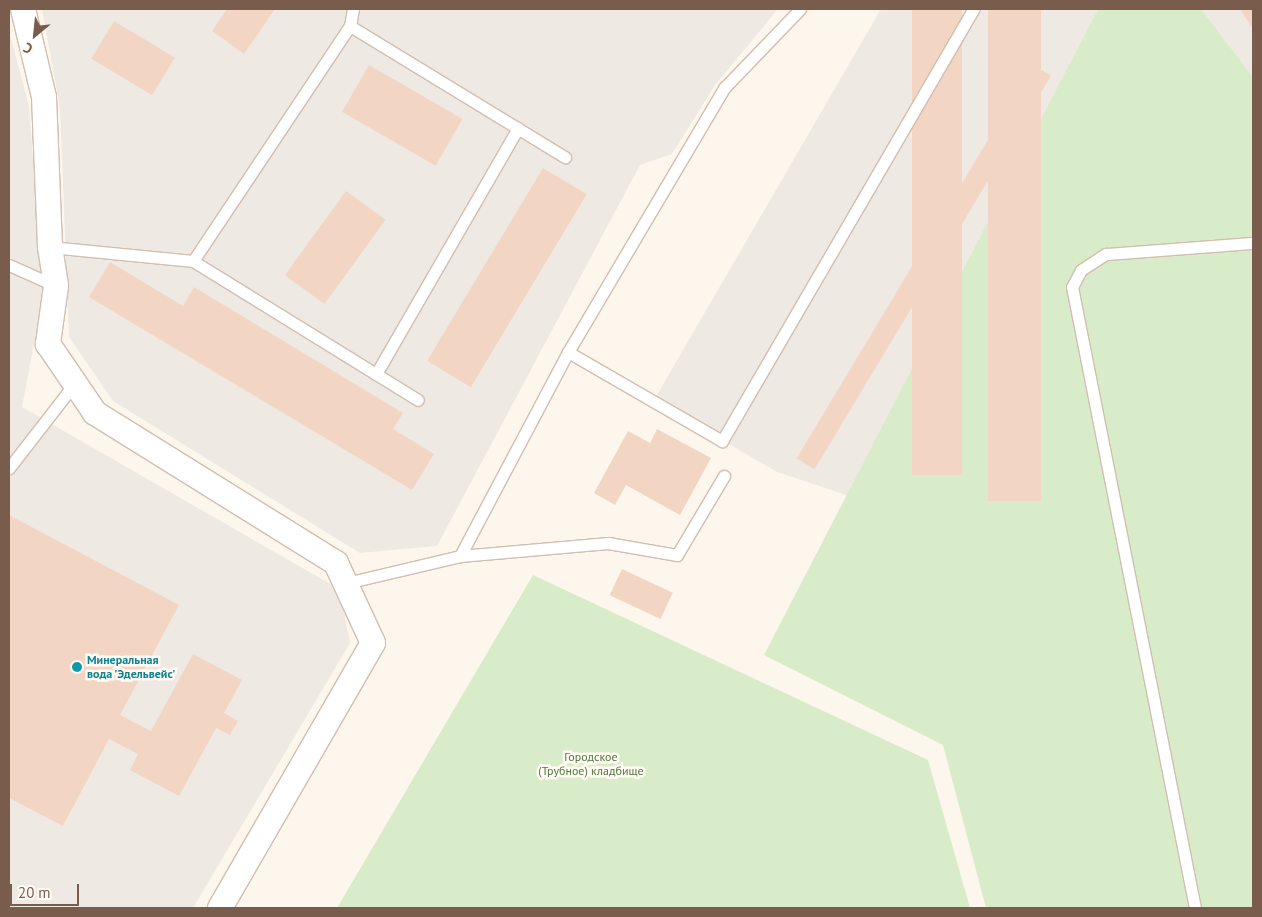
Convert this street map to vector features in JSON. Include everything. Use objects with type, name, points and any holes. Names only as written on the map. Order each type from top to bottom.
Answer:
[{"type":"street","points":[[23,9],[44,97],[50,246],[56,286],[48,344],[95,413],[336,563],[373,643],[220,908]]},
{"type":"lane","points":[[193,261],[350,26],[353,9]]},
{"type":"lane","points":[[460,556],[568,352],[725,87],[800,9]]},
{"type":"lane","points":[[568,352],[722,441],[973,9]]},
{"type":"lane","points":[[350,26],[564,157]]},
{"type":"lane","points":[[376,374],[518,128]]},
{"type":"lane","points":[[1195,908],[1072,287],[1080,270],[1106,254],[1253,242]]},
{"type":"lane","points":[[50,246],[193,261],[418,400]]},
{"type":"lane","points":[[9,265],[56,286]]},
{"type":"lane","points":[[9,468],[74,383]]},
{"type":"lane","points":[[346,583],[460,556],[608,543],[677,555],[724,476]]},
{"type":"shaded area","points":[[42,9],[778,9],[715,85],[672,154],[640,165],[437,546],[360,553],[113,401],[69,337],[60,108]]},
{"type":"shaded area","points":[[881,9],[1098,9],[849,496],[777,472],[654,400]]},
{"type":"shaded area","points":[[1201,9],[1253,9],[1253,77]]},
{"type":"shaded area","points":[[9,31],[29,106],[43,296],[22,407],[339,589],[350,643],[193,908],[9,908]]},
{"type":"green space","points":[[1098,9],[1201,9],[1253,77],[1253,908],[986,908],[943,745],[764,655]]},
{"type":"green space","name":"Городское (Трубное) кладбище","points":[[533,575],[928,760],[970,908],[337,908]]},
{"type":"building","points":[[227,9],[275,9],[244,54],[212,31]]},
{"type":"building","points":[[912,9],[962,9],[962,475],[912,475]]},
{"type":"building","points":[[988,9],[1041,9],[1041,501],[988,501]]},
{"type":"building","points":[[1240,9],[1253,9],[1253,29]]},
{"type":"building","points":[[114,21],[175,58],[152,95],[91,59]]},
{"type":"building","points":[[369,65],[463,119],[436,166],[342,112]]},
{"type":"building","points":[[1033,65],[1051,76],[815,469],[797,458]]},
{"type":"building","points":[[543,168],[587,194],[471,387],[427,361]]},
{"type":"building","points":[[346,191],[386,220],[325,304],[285,275]]},
{"type":"building","points":[[110,262],[183,306],[194,287],[403,413],[393,429],[434,454],[412,490],[89,297]]},
{"type":"building","points":[[657,429],[711,458],[680,515],[626,485],[615,505],[594,493],[628,431],[650,443]]},
{"type":"building","name":"Минеральная вода 'Эдельвейс'","points":[[9,515],[179,605],[120,715],[151,731],[193,654],[242,680],[224,713],[238,721],[230,735],[216,728],[179,796],[130,770],[138,754],[109,739],[63,826],[9,798]]},
{"type":"building","points":[[622,569],[673,593],[660,619],[610,595]]},
{"type":"place","name":"Минеральная вода 'Эдельвейс'","points":[[77,667]]}]
